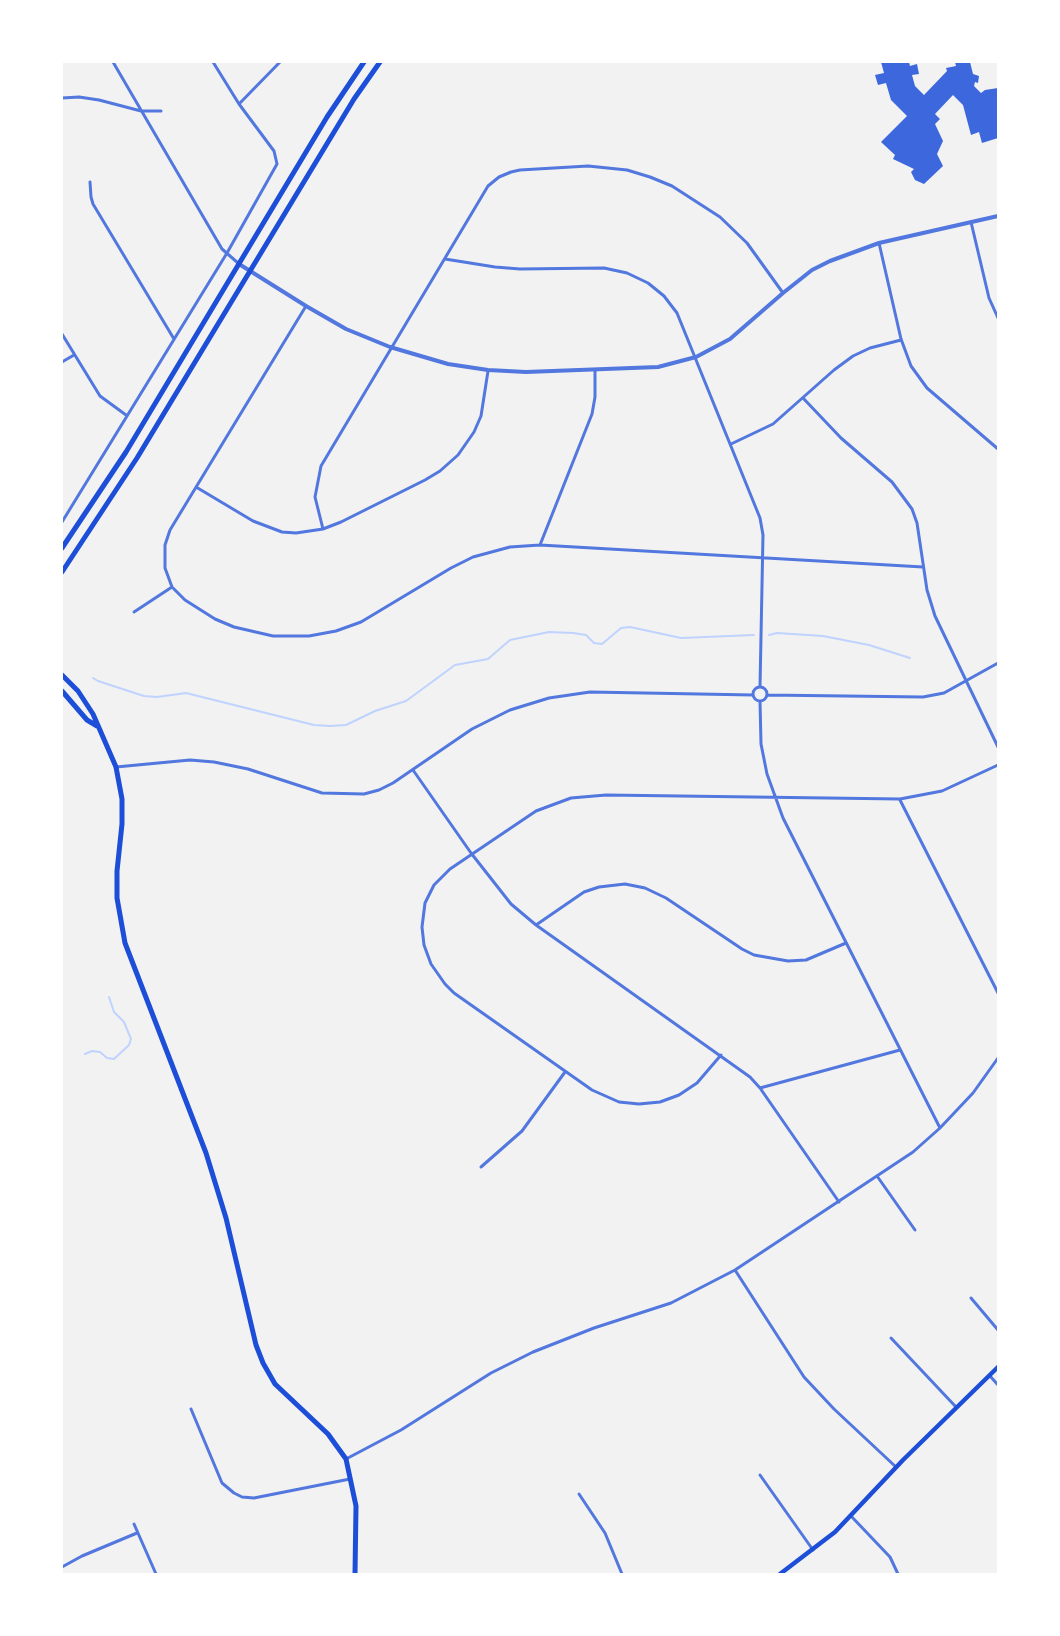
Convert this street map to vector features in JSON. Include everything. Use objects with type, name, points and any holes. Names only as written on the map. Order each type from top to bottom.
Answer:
[{"type":"main road","points":[[62,548],[126,452],[327,117],[364,62]]},
{"type":"main road","points":[[62,572],[137,458],[354,99],[380,62]]},
{"type":"main road","points":[[62,674],[84,699],[93,714],[116,767],[122,799],[117,898],[125,943],[206,1153],[226,1218],[256,1346],[275,1384],[328,1434],[346,1459],[352,1478],[356,1506],[355,1575]]},
{"type":"main road","points":[[62,691],[87,720],[97,726]]},
{"type":"main road","points":[[780,1575],[813,1550],[851,1516],[896,1467],[999,1367]]},
{"type":"street","points":[[113,62],[222,249],[251,272],[346,329],[390,347],[448,364],[488,370],[595,370],[658,367],[696,357],[730,339],[812,270],[830,261],[879,243],[999,216]]},
{"type":"street","points":[[62,522],[227,253],[277,164],[274,151],[239,104],[213,62]]},
{"type":"street","points":[[239,104],[280,62]]},
{"type":"street","points":[[62,98],[79,97],[141,111],[161,111]]},
{"type":"street","points":[[323,529],[315,497],[321,466],[488,186],[499,177],[520,170],[608,167],[627,170],[672,186],[720,217],[747,243],[783,293]]},
{"type":"street","points":[[90,182],[93,204],[174,339]]},
{"type":"street","points":[[971,222],[989,298],[999,318]]},
{"type":"street","points":[[879,243],[901,339],[911,366],[927,388],[999,449]]},
{"type":"street","points":[[444,259],[520,269],[604,268],[627,273],[648,283],[664,296],[677,313],[760,518],[763,535],[760,687]]},
{"type":"street","points":[[306,306],[170,530],[165,545],[165,568],[172,587],[185,600],[215,619],[234,627],[273,636],[309,636],[336,631],[361,622],[472,557],[510,547],[540,545],[923,567]]},
{"type":"street","points":[[62,334],[100,396],[126,415]]},
{"type":"street","points":[[731,444],[772,424],[853,356],[870,348],[901,339]]},
{"type":"street","points":[[62,362],[74,355]]},
{"type":"street","points":[[196,487],[268,528],[296,533],[323,529],[341,522],[440,471],[459,455],[482,416],[488,370]]},
{"type":"street","points":[[540,545],[592,414],[595,397],[595,370]]},
{"type":"street","points":[[803,398],[841,438],[892,482],[912,509],[917,523],[927,590],[935,616],[999,747]]},
{"type":"street","points":[[134,612],[172,587]]},
{"type":"street","points":[[767,695],[923,697],[944,693],[999,663]]},
{"type":"street","points":[[760,687],[765,689],[767,695]]},
{"type":"street","points":[[753,695],[754,691],[760,687]]},
{"type":"street","points":[[116,767],[190,760],[214,762],[322,793],[364,794],[379,790],[413,770],[472,729],[510,710],[549,698],[590,692],[753,695]]},
{"type":"street","points":[[753,695],[760,701]]},
{"type":"street","points":[[760,701],[764,700],[767,695]]},
{"type":"street","points":[[760,701],[761,744],[774,798],[940,1128]]},
{"type":"street","points":[[722,1054],[704,1077],[680,1095],[660,1102],[639,1104],[619,1102],[592,1090],[454,993],[431,964],[424,945],[422,927],[425,903],[434,885],[450,868],[536,811],[571,798],[606,795],[900,799],[942,791],[999,765]]},
{"type":"street","points":[[413,770],[498,889],[536,925],[722,1054],[750,1077],[839,1202]]},
{"type":"street","points":[[900,799],[999,993]]},
{"type":"street","points":[[536,925],[584,892],[599,887],[625,884],[645,888],[666,897],[754,956],[789,961],[806,960],[846,944]]},
{"type":"street","points":[[760,1088],[900,1050]]},
{"type":"street","points":[[346,1459],[401,1430],[491,1373],[533,1352],[597,1327],[671,1303],[735,1270],[913,1152],[940,1128],[973,1093],[999,1058]]},
{"type":"street","points":[[481,1167],[522,1131],[565,1072]]},
{"type":"street","points":[[877,1176],[915,1230]]},
{"type":"street","points":[[735,1270],[804,1377],[834,1409],[896,1467]]},
{"type":"street","points":[[971,1298],[999,1330]]},
{"type":"street","points":[[891,1338],[956,1407]]},
{"type":"street","points":[[990,1376],[999,1385]]},
{"type":"street","points":[[191,1409],[222,1483],[242,1497],[254,1498],[352,1478]]},
{"type":"street","points":[[760,1475],[813,1550]]},
{"type":"street","points":[[579,1494],[605,1533],[622,1575]]},
{"type":"street","points":[[851,1516],[890,1557],[898,1575]]},
{"type":"street","points":[[134,1524],[156,1575]]},
{"type":"street","points":[[62,1567],[137,1533]]},
{"type":"building","points":[[881,62],[909,62],[910,66],[917,64],[919,74],[912,75],[915,86],[924,95],[947,71],[946,68],[956,66],[955,62],[970,62],[973,74],[979,76],[978,83],[975,82],[974,86],[981,93],[998,88],[998,138],[982,143],[979,132],[971,135],[963,105],[953,95],[935,114],[940,119],[935,124],[943,141],[937,154],[943,166],[924,184],[915,180],[911,172],[914,169],[893,159],[895,155],[881,142],[907,116],[891,100],[886,83],[878,85],[875,75],[884,73]]},
{"type":"waterway","points":[[93,678],[144,696],[157,697],[186,693],[314,725],[346,725],[375,711],[406,701],[455,665],[488,659],[510,640],[549,632],[573,633],[586,635],[594,643],[602,644],[621,628],[630,627],[681,638],[754,635]]},
{"type":"waterway","points":[[769,635],[777,633],[823,636],[869,645],[910,658]]},
{"type":"waterway","points":[[85,1054],[92,1051],[100,1052],[107,1058],[114,1059],[129,1045],[131,1039],[124,1022],[114,1012],[109,997]]}]
